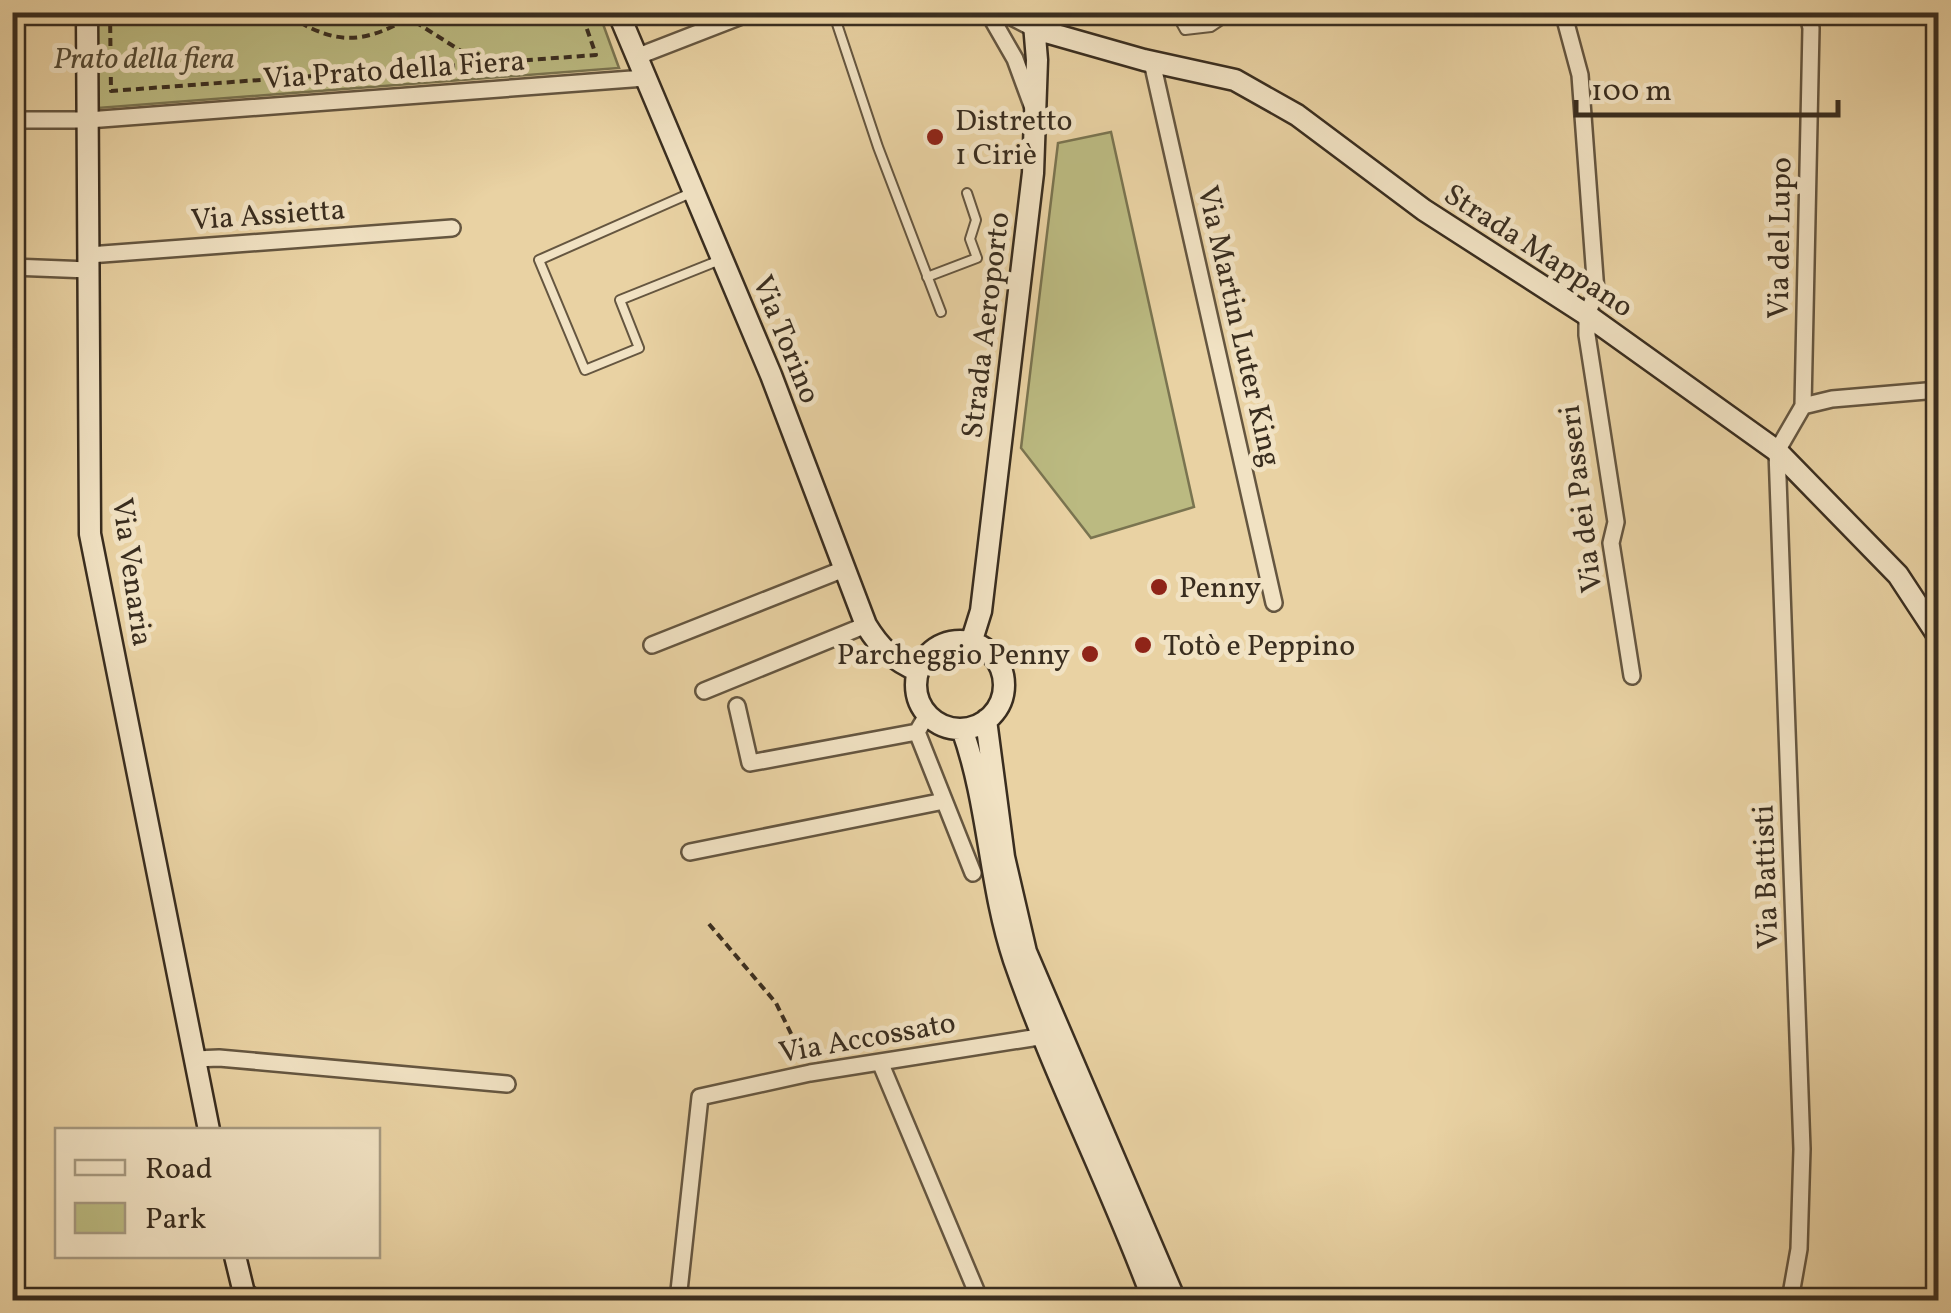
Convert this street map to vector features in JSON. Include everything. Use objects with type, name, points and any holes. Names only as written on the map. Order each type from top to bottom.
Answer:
[{"type":"street","name":"Via Venaria","points":[[87,12],[90,534],[209,1128]]},
{"type":"street","name":"Via Torino","points":[[618,12],[770,375],[866,625],[880,647],[896,661],[918,671]]},
{"type":"street","points":[[636,57],[752,12]]},
{"type":"street","points":[[988,12],[1015,59],[1036,118]]},
{"type":"street","points":[[1002,12],[1034,21]]},
{"type":"street","name":"Via dei Passeri","points":[[1563,12],[1580,76],[1596,292],[1587,314],[1587,335],[1616,522],[1610,542],[1632,676]]},
{"type":"street","name":"Via del Lupo","points":[[1804,406],[1811,28],[1807,12]]},
{"type":"street","name":"Strada Aeroporto","points":[[971,643],[981,611],[1033,174],[1034,21]]},
{"type":"street","name":"Strada Mappano","points":[[1034,21],[1152,62],[1235,80],[1297,115],[1424,210],[1587,314],[1776,452],[1898,575],[1938,636]]},
{"type":"street","name":"Via Martin Luter King","points":[[1152,62],[1274,603]]},
{"type":"street","name":"Via Prato della Fiera","points":[[12,120],[88,120],[645,78]]},
{"type":"street","name":"Via Assietta","points":[[12,267],[452,228]]},
{"type":"street","points":[[1776,452],[1804,406],[1832,398],[1938,390]]},
{"type":"street","name":"Via Battisti","points":[[1776,452],[1802,1149],[1798,1249],[1790,1300]]},
{"type":"street","points":[[652,645],[844,568]]},
{"type":"street","points":[[704,691],[866,625]]},
{"type":"street","points":[[737,706],[750,763],[922,724],[962,729],[986,720],[1000,702],[1003,680],[993,657],[971,643],[945,644],[924,660],[916,687],[922,724],[944,801],[973,873]]},
{"type":"street","points":[[986,720],[1004,858],[1026,952],[1175,1300]]},
{"type":"street","points":[[962,729],[976,766],[1002,922],[1153,1300]]},
{"type":"street","points":[[690,852],[944,801]]},
{"type":"street","name":"Via Accossato","points":[[678,1300],[700,1097],[810,1073],[1045,1036]]},
{"type":"street","points":[[194,1059],[507,1084]]},
{"type":"street","points":[[880,1062],[980,1300]]},
{"type":"street","points":[[235,1258],[245,1298]]},
{"type":"lane","points":[[833,12],[878,148],[941,312]]},
{"type":"lane","points":[[1174,12],[1185,30],[1212,27],[1226,17],[1225,12]]},
{"type":"lane","points":[[693,192],[538,260],[585,370],[639,348],[620,300],[722,259]]},
{"type":"lane","points":[[928,277],[976,258],[970,239],[976,220],[967,192]]},
{"type":"path","points":[[110,12],[111,91],[596,55],[581,12]]},
{"type":"path","points":[[294,12],[296,20],[312,30],[343,39],[376,36],[408,15],[480,63]]},
{"type":"path","points":[[709,924],[776,1003],[810,1073]]},
{"type":"green space","name":"Prato della fiera","points":[[97,13],[599,13],[619,68],[98,108]]},
{"type":"green space","points":[[1111,132],[1194,507],[1091,538],[1021,448],[1058,143]]},
{"type":"place","name":"Distretto 1 Ciriè","points":[[935,137]]},
{"type":"place","name":"Penny","points":[[1159,587]]},
{"type":"place","name":"Totò e Peppino","points":[[1143,645]]},
{"type":"place","name":"Parcheggio Penny","points":[[1090,654]]}]
